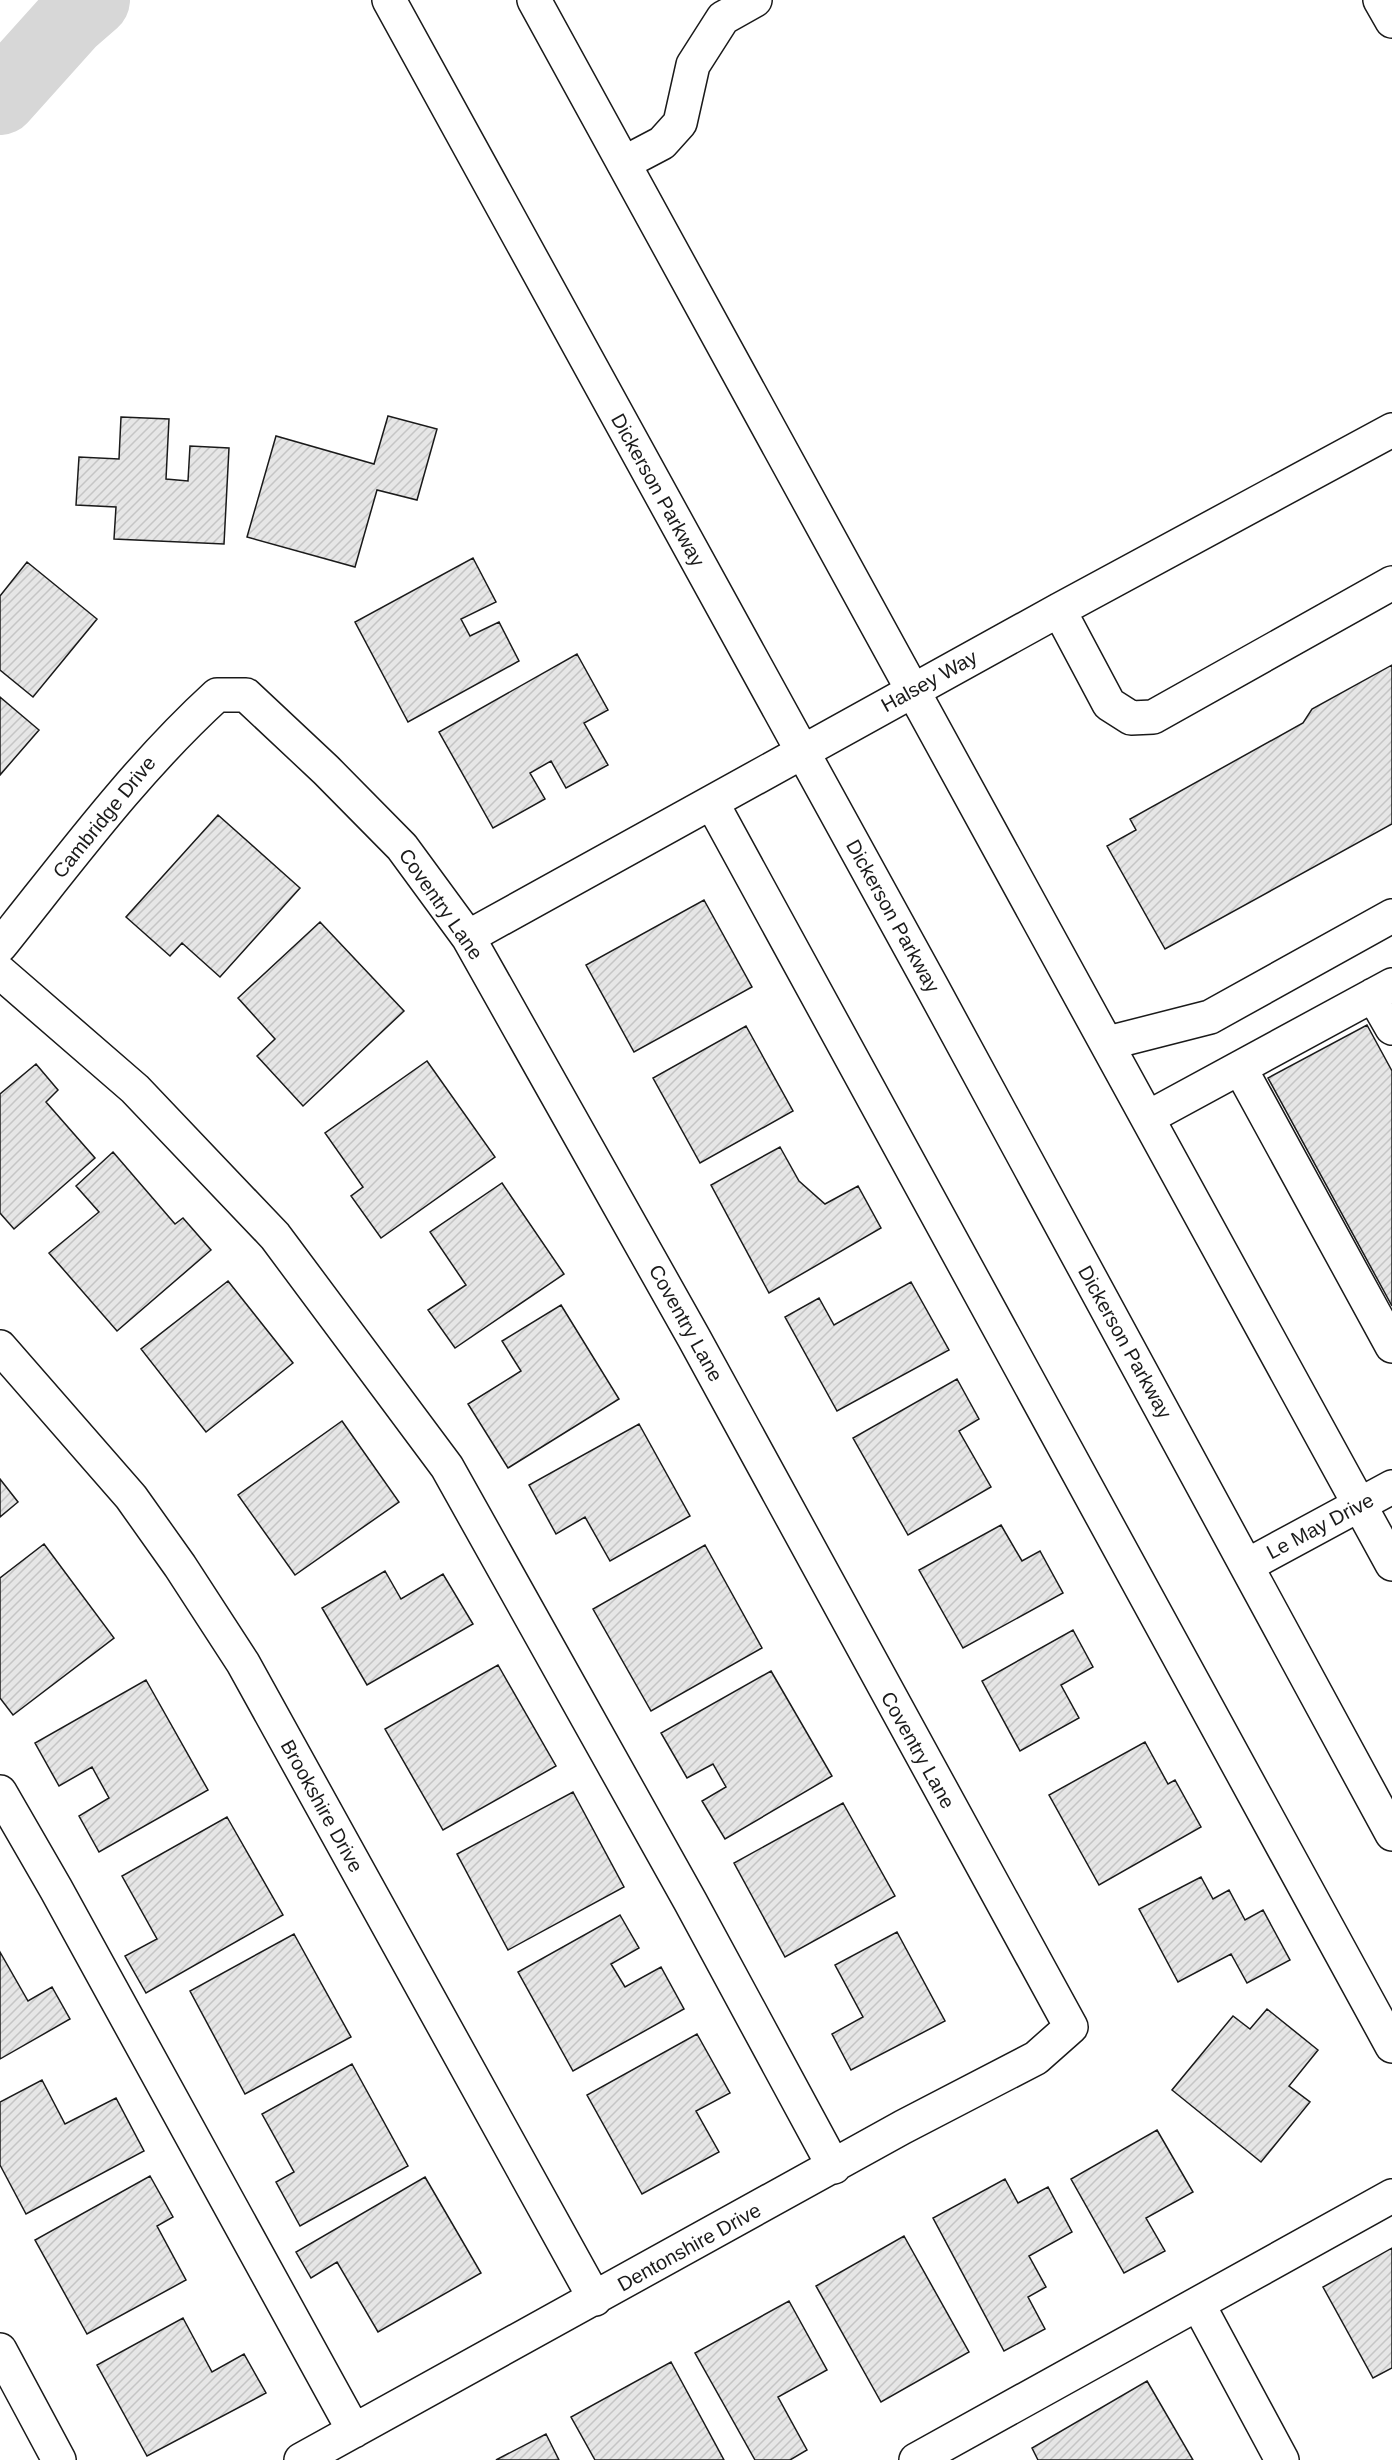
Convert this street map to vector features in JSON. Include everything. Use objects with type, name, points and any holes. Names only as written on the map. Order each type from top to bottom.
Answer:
[{"type":"street","name":"Dickerson Parkway","points":[[389,0],[1248,1565],[1392,1834]]},
{"type":"street","points":[[534,0],[1149,1117],[1392,1564]]},
{"type":"street","points":[[624,163],[662,143],[680,123],[693,65],[723,18],[755,0]]},
{"type":"street","points":[[1380,0],[1392,21]]},
{"type":"street","name":"Halsey Way","points":[[468,937],[802,751],[1392,430]]},
{"type":"street","points":[[1059,610],[1109,704],[1131,718],[1153,717],[1392,583]]},
{"type":"street","name":"Coventry Lane","points":[[217,695],[246,695],[326,770],[402,847],[468,937],[694,1338],[1071,2027]]},
{"type":"street","name":"Cambridge Drive","points":[[0,946],[135,777],[172,736],[217,695]]},
{"type":"street","points":[[712,803],[1392,2046]]},
{"type":"street","points":[[1108,1043],[1210,1017],[1392,916]]},
{"type":"street","points":[[0,972],[135,1089],[275,1236],[447,1467],[684,1891],[834,2167]]},
{"type":"street","points":[[1149,1117],[1383,990],[1392,1028]]},
{"type":"street","points":[[1240,1068],[1392,1346]]},
{"type":"street","name":"Brookshire Drive","points":[[0,1347],[131,1497],[180,1566],[243,1663],[595,2299]]},
{"type":"street","name":"Le May Drive","points":[[1248,1565],[1392,1487]]},
{"type":"street","points":[[0,1792],[56,1889],[354,2431]]},
{"type":"street","name":"Dentonshire Drive","points":[[301,2460],[1035,2058],[1071,2027]]},
{"type":"street","points":[[916,2460],[1392,2196]]},
{"type":"street","points":[[1198,2304],[1282,2460]]},
{"type":"street","points":[[0,2350],[59,2460]]},
{"type":"building","points":[[388,416],[437,429],[417,500],[377,490],[355,567],[247,537],[276,436],[374,464]]},
{"type":"building","points":[[121,417],[169,419],[166,479],[188,481],[190,446],[229,448],[224,544],[114,539],[116,507],[76,505],[79,457],[119,459]]},
{"type":"building","points":[[473,558],[496,602],[461,619],[470,636],[499,622],[519,661],[408,722],[355,622]]},
{"type":"building","points":[[27,562],[97,619],[33,697],[0,670],[0,596]]},
{"type":"building","points":[[577,654],[608,710],[584,723],[608,765],[566,788],[551,761],[530,773],[545,799],[493,828],[439,732]]},
{"type":"building","points":[[1392,665],[1392,824],[1165,949],[1107,846],[1136,830],[1130,819],[1303,723],[1312,709]]},
{"type":"building","points":[[0,697],[39,730],[0,775]]},
{"type":"building","points":[[218,815],[300,888],[220,977],[182,943],[170,956],[126,917]]},
{"type":"building","points":[[704,900],[752,987],[634,1052],[586,965]]},
{"type":"building","points":[[320,922],[404,1011],[303,1106],[257,1056],[275,1039],[238,998]]},
{"type":"building","points":[[1367,1025],[1392,1071],[1392,1306],[1268,1078]]},
{"type":"building","points":[[746,1026],[793,1111],[700,1163],[653,1078]]},
{"type":"building","points":[[427,1061],[495,1157],[381,1238],[351,1196],[363,1187],[325,1133]]},
{"type":"building","points":[[36,1064],[58,1090],[46,1102],[95,1158],[14,1229],[0,1213],[0,1094]]},
{"type":"building","points":[[780,1147],[799,1181],[825,1204],[858,1186],[881,1228],[769,1293],[711,1185]]},
{"type":"building","points":[[113,1152],[175,1224],[183,1218],[211,1250],[117,1331],[49,1253],[99,1212],[76,1186]]},
{"type":"building","points":[[502,1183],[564,1274],[455,1348],[428,1310],[466,1285],[430,1232]]},
{"type":"building","points":[[228,1281],[293,1363],[206,1432],[141,1349]]},
{"type":"building","points":[[911,1282],[949,1350],[837,1411],[785,1317],[819,1298],[834,1325]]},
{"type":"building","points":[[561,1305],[619,1399],[508,1468],[468,1404],[521,1371],[502,1341]]},
{"type":"building","points":[[957,1379],[979,1419],[959,1431],[991,1487],[908,1535],[853,1438]]},
{"type":"building","points":[[342,1421],[399,1502],[295,1575],[238,1495]]},
{"type":"building","points":[[639,1424],[690,1516],[610,1561],[585,1517],[556,1534],[529,1485]]},
{"type":"building","points":[[0,1479],[18,1502],[0,1517]]},
{"type":"building","points":[[1001,1525],[1022,1561],[1040,1551],[1063,1593],[963,1648],[919,1570]]},
{"type":"building","points":[[44,1544],[114,1638],[13,1715],[0,1698],[0,1578]]},
{"type":"building","points":[[705,1545],[762,1648],[651,1711],[593,1609]]},
{"type":"building","points":[[385,1571],[401,1599],[443,1574],[473,1624],[367,1685],[322,1608]]},
{"type":"building","points":[[1073,1630],[1093,1667],[1061,1685],[1079,1718],[1020,1751],[982,1681]]},
{"type":"building","points":[[498,1665],[556,1766],[443,1830],[385,1729]]},
{"type":"building","points":[[771,1671],[832,1776],[725,1839],[702,1801],[726,1787],[713,1764],[687,1778],[661,1733]]},
{"type":"building","points":[[146,1680],[208,1790],[99,1852],[79,1816],[109,1798],[92,1767],[59,1786],[35,1743]]},
{"type":"building","points":[[1145,1742],[1168,1784],[1175,1780],[1201,1827],[1099,1885],[1049,1795]]},
{"type":"building","points":[[573,1792],[624,1887],[508,1950],[457,1854]]},
{"type":"building","points":[[843,1803],[895,1896],[785,1957],[734,1863]]},
{"type":"building","points":[[227,1817],[283,1915],[146,1993],[125,1956],[157,1939],[122,1876]]},
{"type":"building","points":[[1201,1877],[1213,1899],[1229,1890],[1245,1920],[1263,1910],[1290,1960],[1247,1983],[1231,1954],[1178,1982],[1139,1909]]},
{"type":"building","points":[[620,1915],[639,1948],[611,1964],[625,1987],[661,1967],[684,2009],[573,2071],[518,1972]]},
{"type":"building","points":[[897,1932],[945,2021],[851,2070],[832,2034],[863,2017],[835,1965]]},
{"type":"building","points":[[294,1934],[351,2037],[245,2094],[190,1991]]},
{"type":"building","points":[[0,1952],[28,2001],[52,1987],[70,2019],[0,2059]]},
{"type":"building","points":[[1267,2009],[1318,2050],[1289,2086],[1310,2102],[1261,2162],[1172,2090],[1233,2016],[1250,2029]]},
{"type":"building","points":[[697,2034],[730,2093],[696,2111],[719,2152],[642,2194],[587,2095]]},
{"type":"building","points":[[352,2064],[408,2166],[300,2226],[276,2182],[294,2172],[262,2114]]},
{"type":"building","points":[[42,2080],[65,2124],[116,2098],[144,2151],[26,2214],[0,2165],[0,2102]]},
{"type":"building","points":[[1157,2130],[1193,2192],[1146,2218],[1165,2251],[1124,2273],[1071,2179]]},
{"type":"building","points":[[150,2176],[173,2217],[157,2226],[186,2280],[87,2334],[35,2240]]},
{"type":"building","points":[[425,2177],[481,2273],[378,2332],[337,2262],[311,2278],[296,2252]]},
{"type":"building","points":[[1005,2179],[1018,2203],[1048,2187],[1072,2232],[1029,2256],[1046,2287],[1028,2297],[1045,2329],[1004,2351],[933,2218]]},
{"type":"building","points":[[904,2236],[969,2352],[881,2402],[816,2286]]},
{"type":"building","points":[[1392,2248],[1392,2368],[1373,2378],[1323,2287]]},
{"type":"building","points":[[789,2301],[827,2370],[778,2397],[807,2450],[790,2460],[755,2460],[695,2353]]},
{"type":"building","points":[[183,2318],[212,2372],[244,2354],[266,2393],[147,2456],[97,2365]]},
{"type":"building","points":[[671,2362],[724,2460],[595,2460],[571,2417]]},
{"type":"building","points":[[1147,2381],[1193,2460],[1038,2460],[1032,2448]]},
{"type":"building","points":[[546,2434],[559,2460],[496,2460]]},
{"type":"waterway","points":[[0,98],[70,20],[93,0]]}]
